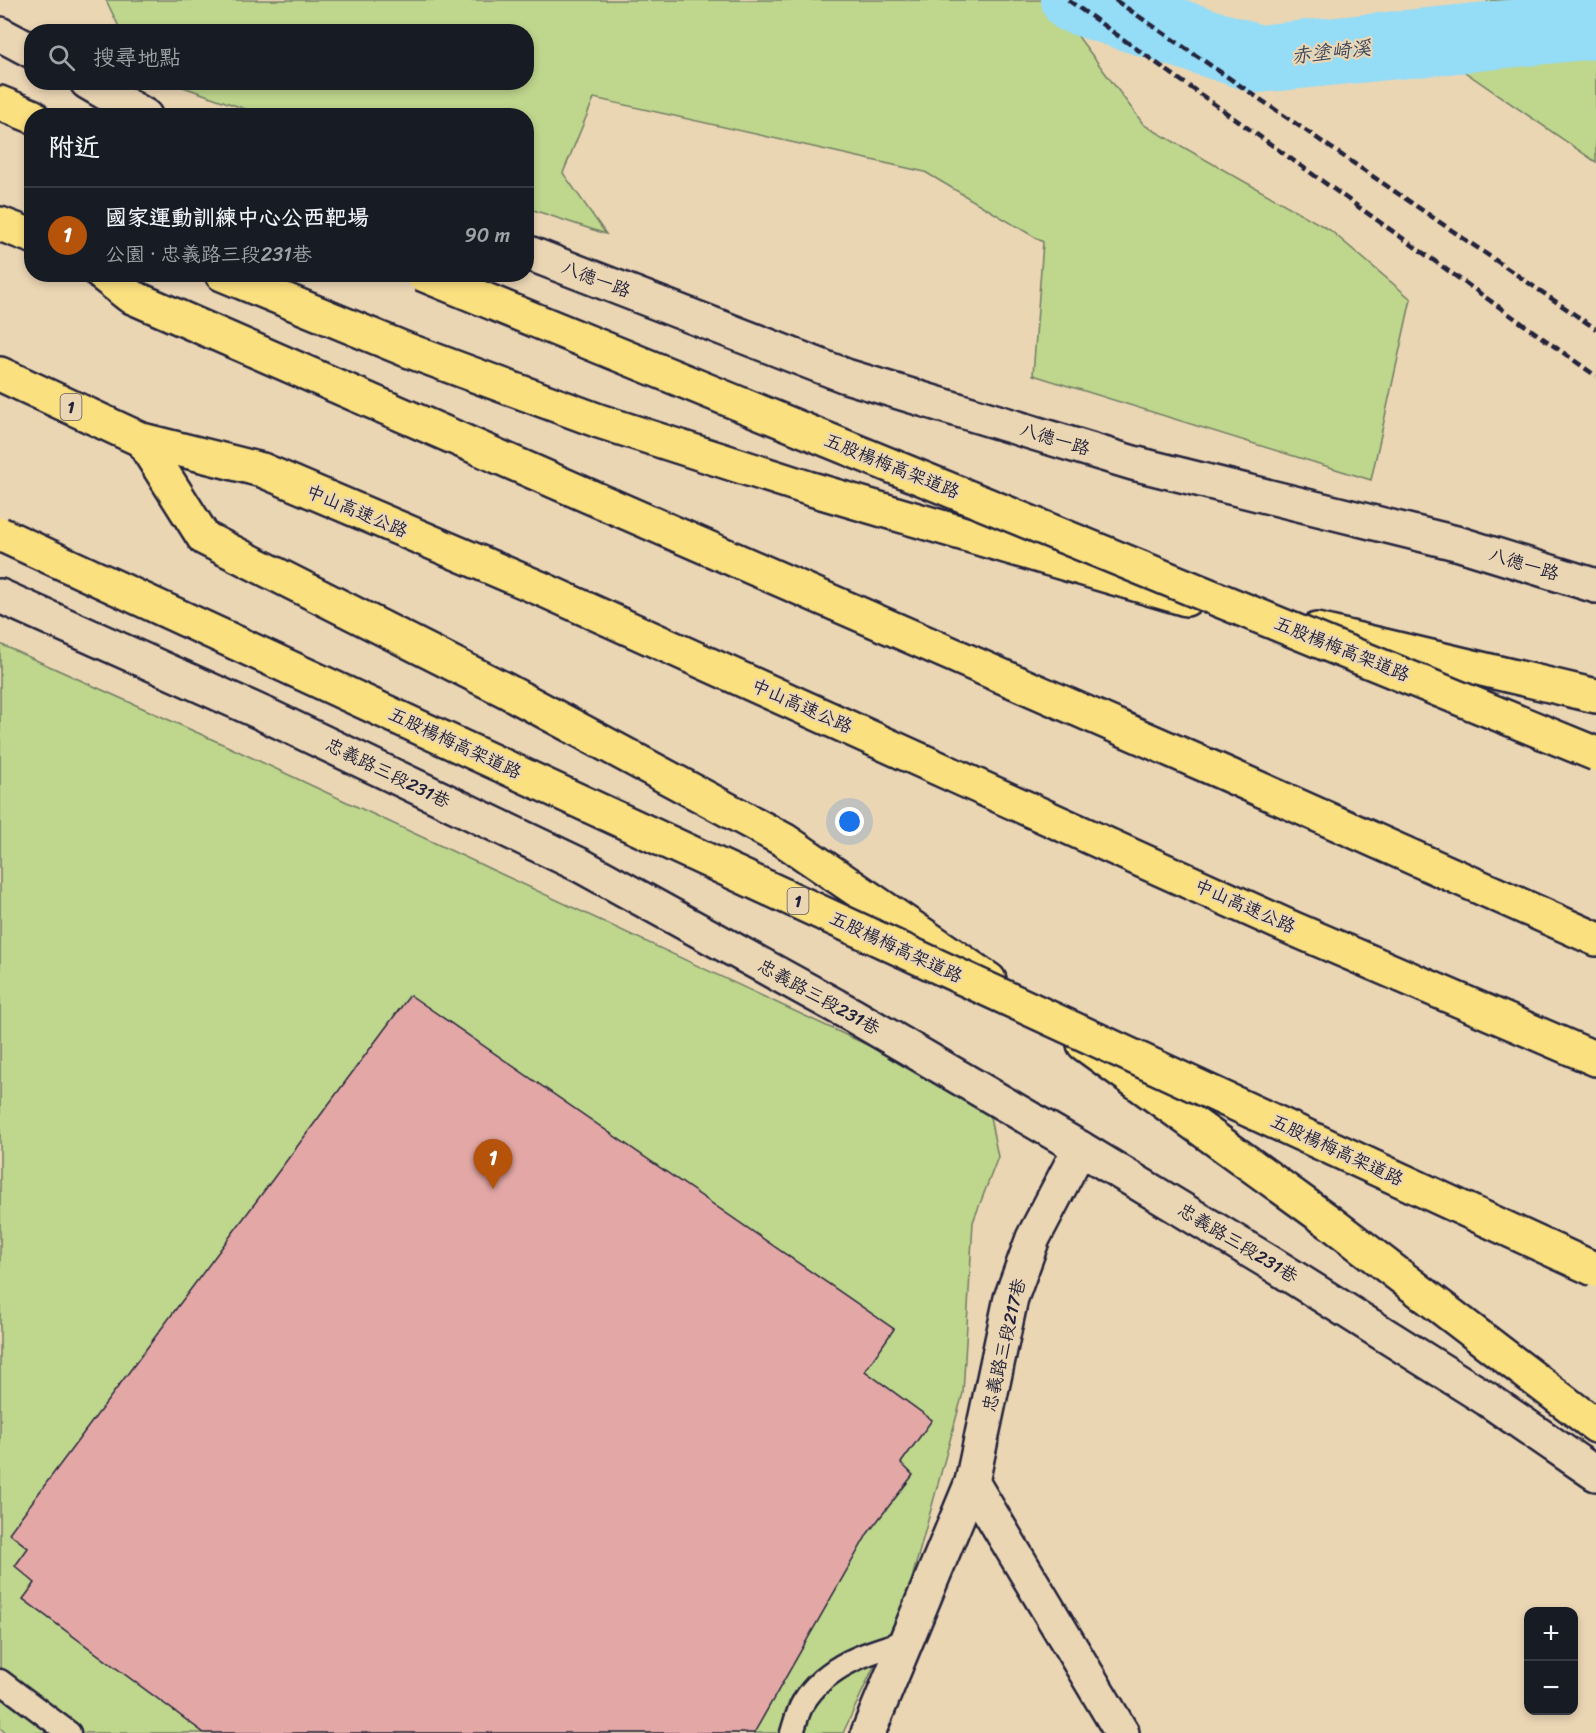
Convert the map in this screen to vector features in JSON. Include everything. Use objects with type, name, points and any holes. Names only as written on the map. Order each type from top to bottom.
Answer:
[{"type":"highway","points":[[0,103],[24,113]]},
{"type":"highway","points":[[0,224],[24,233]]},
{"type":"highway","points":[[112,282],[130,296],[1226,774],[1596,939]]},
{"type":"highway","points":[[241,282],[407,350],[598,421],[808,488],[1181,598],[1596,696]]},
{"type":"highway","name":"五股楊梅高架道路","points":[[442,282],[1596,754]]},
{"type":"highway","name":"中山高速公路","points":[[0,375],[142,440],[262,470],[533,585],[1287,926],[1596,1059]]},
{"type":"highway","points":[[142,440],[204,538],[505,690],[784,840],[1124,1071],[1331,1223],[1596,1426]]},
{"type":"highway","name":"五股楊梅高架道路","points":[[0,534],[1596,1270]]},
{"type":"street","points":[[0,34],[24,47]]},
{"type":"street","points":[[101,90],[131,108]]},
{"type":"street","name":"八德一路","points":[[534,255],[846,376],[1133,463],[1460,544],[1596,585]]},
{"type":"street","name":"忠義路三段231巷","points":[[0,596],[264,714],[580,865],[844,1010],[1269,1262],[1477,1393],[1596,1474]]},
{"type":"street","name":"忠義路三段217巷","points":[[868,1733],[972,1482],[1011,1298],[1033,1238],[1080,1148]]},
{"type":"street","points":[[972,1482],[1122,1733]]},
{"type":"lane","points":[[792,1733],[802,1704],[819,1680],[846,1663],[866,1654],[908,1641]]},
{"type":"lane","points":[[0,1681],[69,1733]]},
{"type":"green space","points":[[106,0],[1051,0],[1144,125],[1330,230],[1411,299],[1371,480],[1033,375],[1043,242],[925,172],[594,98],[563,173],[606,234],[534,210],[534,108],[242,108],[192,90],[534,90],[534,24],[118,24]]},
{"type":"green space","points":[[1488,0],[1596,0],[1596,162],[1462,70]]},
{"type":"green space","points":[[0,644],[227,746],[938,1078],[990,1117],[998,1157],[973,1222],[963,1393],[908,1593],[843,1733],[6,1733],[0,1728]]},
{"type":"building","points":[[410,995],[894,1329],[865,1371],[932,1420],[901,1463],[913,1475],[868,1533],[754,1733],[204,1733],[23,1599],[35,1583],[15,1566],[28,1548],[9,1533]]},
{"type":"waterway","name":"赤塗崎溪","points":[[1075,0],[1258,59],[1596,25]]},
{"type":"railway","points":[[1068,0],[1596,376]]},
{"type":"railway","points":[[1115,0],[1596,329]]},
{"type":"place","name":"國家運動訓練中心公西靶場","points":[[493,1189]]}]
